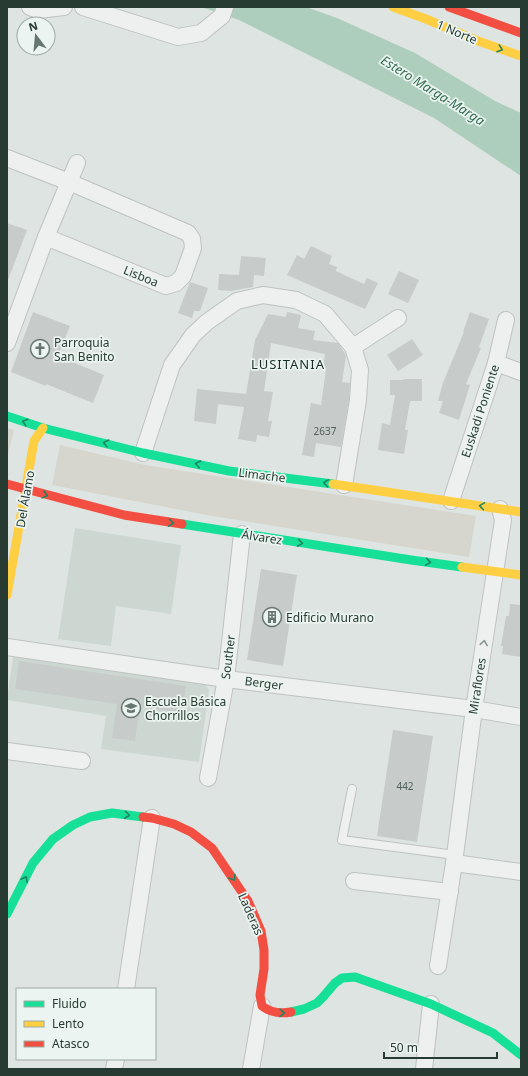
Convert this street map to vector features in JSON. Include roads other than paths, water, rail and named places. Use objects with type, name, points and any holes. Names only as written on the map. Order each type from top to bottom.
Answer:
[{"type":"main road","name":"1 Norte","points":[[394,7],[478,41],[521,56]]},
{"type":"main road","name":"1 Norte","points":[[449,7],[488,13],[521,33]]},
{"type":"main road","name":"Limache","points":[[7,416],[43,428],[143,453],[229,471],[344,485],[521,512]]},
{"type":"main road","name":"Del Álamo","points":[[7,595],[34,441],[43,428]]},
{"type":"main road","name":"Álvarez","points":[[7,484],[124,515],[521,575]]},
{"type":"main road","name":"Laderas","points":[[7,914],[33,863],[53,839],[73,825],[90,817],[112,813],[152,818],[174,824],[191,832],[212,848],[248,901],[261,931],[264,950],[264,968],[260,995],[262,1006]]},
{"type":"main road","points":[[262,1006],[269,1011],[277,1013],[289,1013],[303,1010],[314,1006],[333,984],[340,979],[355,977],[431,1004],[493,1033],[521,1055]]},
{"type":"street","points":[[30,7],[38,10],[64,7]]},
{"type":"street","points":[[83,7],[178,37],[201,33],[224,12]]},
{"type":"street","points":[[478,41],[488,13]]},
{"type":"street","name":"Lisboa","points":[[7,158],[69,182],[188,233],[192,239],[193,248],[183,276],[176,284],[166,286],[46,237]]},
{"type":"street","points":[[7,343],[46,237],[77,163]]},
{"type":"street","points":[[143,453],[172,365],[192,335],[207,322],[237,301],[263,295],[296,300],[325,314],[353,347],[360,370],[358,400],[344,485]]},
{"type":"street","points":[[353,347],[398,318]]},
{"type":"street","name":"Euskadi Poniente","points":[[451,501],[496,363],[506,320]]},
{"type":"street","points":[[496,363],[521,372]]},
{"type":"street","name":"Miraflores","points":[[438,966],[455,859],[474,709],[503,520],[500,509]]},
{"type":"street","name":"Souther","points":[[208,778],[226,678],[242,534]]},
{"type":"street","name":"Berger","points":[[7,647],[226,678],[474,709],[521,717]]},
{"type":"street","points":[[7,751],[82,761]]},
{"type":"street","points":[[126,988],[152,818]]},
{"type":"street","points":[[455,859],[521,872]]},
{"type":"street","points":[[354,881],[450,892]]},
{"type":"street","points":[[424,1069],[431,1004]]},
{"type":"street","points":[[251,1069],[262,1006]]},
{"type":"lane","points":[[352,789],[342,840],[455,859]]},
{"type":"water","name":"Estero Marga-Marga","points":[[201,7],[306,7],[337,18],[415,53],[495,101],[521,113],[521,176],[434,118],[239,20]]},
{"type":"place","name":"Parroquia San Benito","points":[[40,349]]},
{"type":"place","name":"Edificio Murano","points":[[272,617]]},
{"type":"place","name":"Escuela Básica Chorrillos","points":[[131,708]]},
{"type":"district","name":"LUSITANIA","points":[[288,364]]}]
